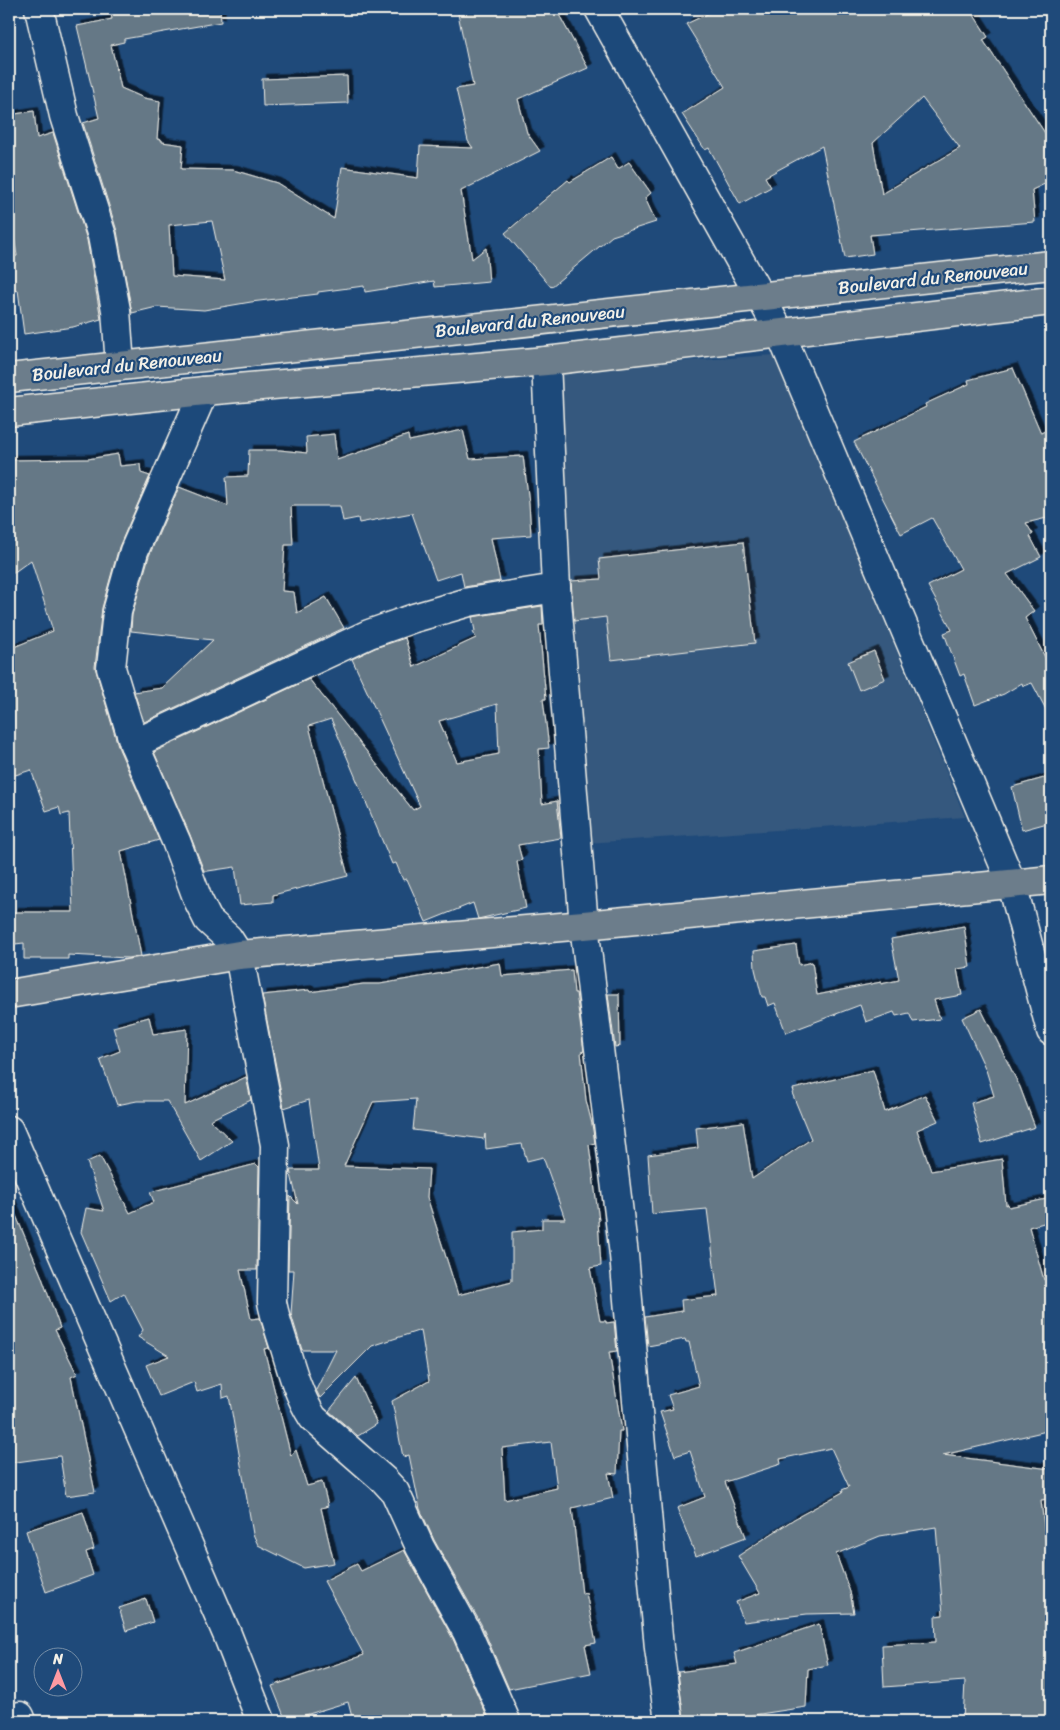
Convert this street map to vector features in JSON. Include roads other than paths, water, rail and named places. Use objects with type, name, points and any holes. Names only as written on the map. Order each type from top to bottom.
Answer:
[{"type":"main road","name":"Boulevard du Renouveau","points":[[9,378],[1051,265]]},
{"type":"main road","name":"Boulevard du Renouveau","points":[[9,412],[204,391],[546,361],[1051,301]]},
{"type":"main road","points":[[9,994],[239,956],[1051,880]]},
{"type":"street","points":[[39,9],[64,116],[102,236],[116,310],[120,366]]},
{"type":"street","points":[[599,9],[780,332],[1012,884],[1051,1031]]},
{"type":"street","points":[[546,361],[556,588],[584,925],[624,1256],[659,1648],[669,1721]]},
{"type":"street","points":[[204,391],[134,551],[117,612],[111,668],[134,744],[176,841],[204,913],[208,920],[228,938],[239,956],[273,1125],[275,1145],[272,1302],[294,1380],[313,1418],[384,1480],[395,1492],[420,1547],[467,1632],[506,1721]]},
{"type":"street","points":[[134,744],[378,631],[469,602],[556,588]]},
{"type":"street","points":[[9,1130],[224,1625],[261,1721]]}]
